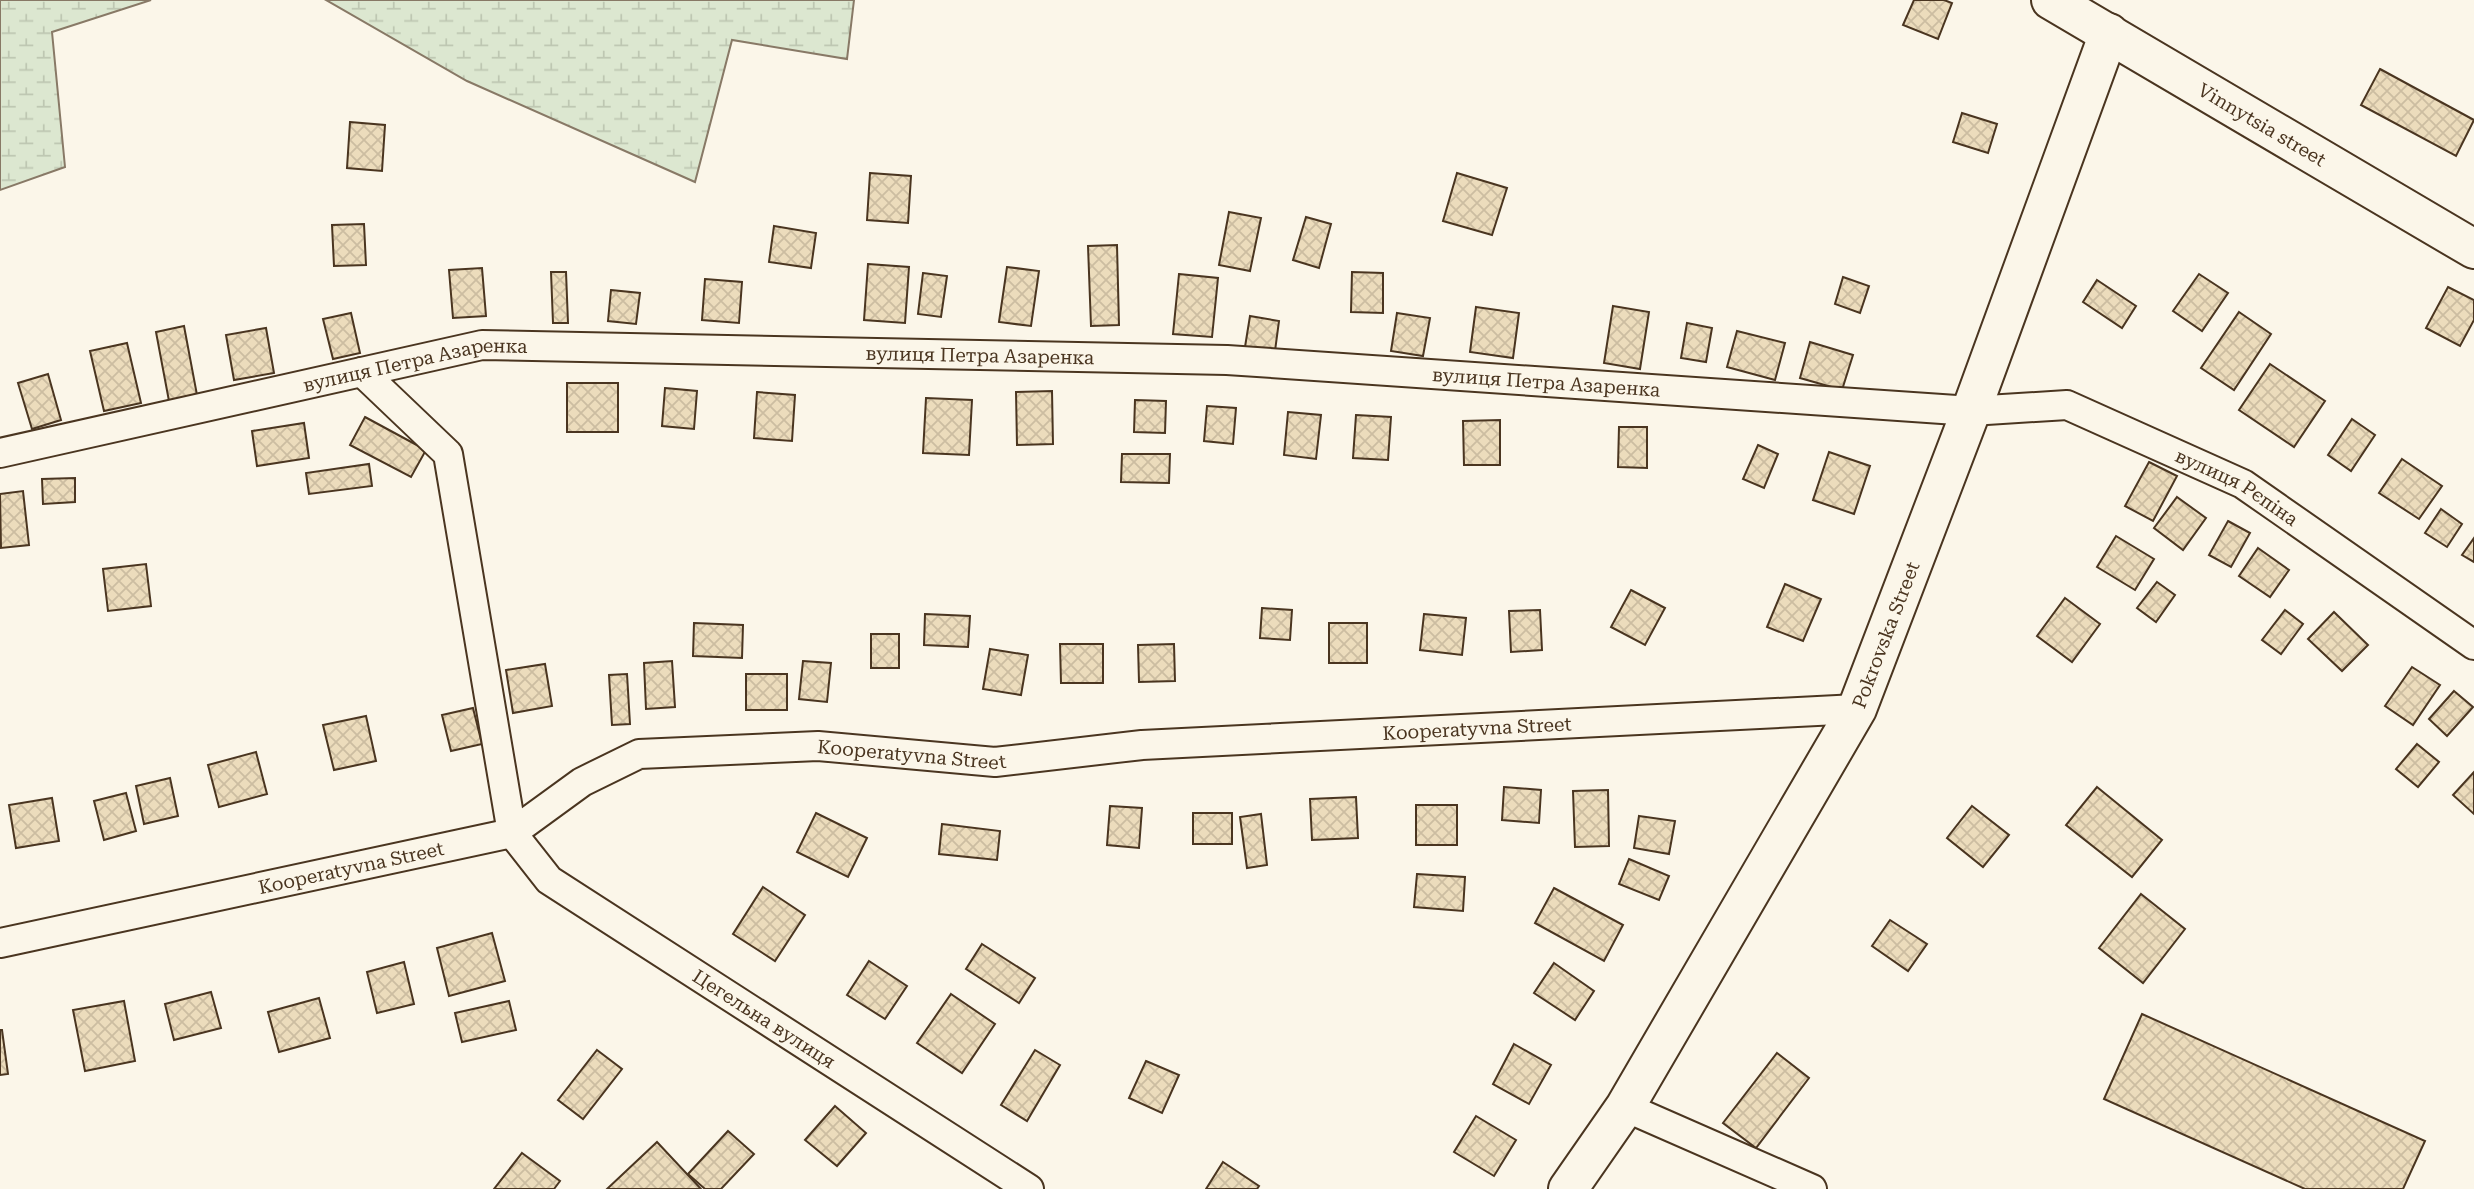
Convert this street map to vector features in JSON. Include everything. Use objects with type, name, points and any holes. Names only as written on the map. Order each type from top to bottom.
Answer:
[{"type":"street","name":"Vinnytsia street","points":[[2051,0],[2474,249]]},
{"type":"street","name":"Pokrovska Street","points":[[1568,1189],[1625,1107],[1857,709],[1971,411],[2109,33]]},
{"type":"street","name":"вулиця Петра Азаренка","points":[[0,453],[482,345],[1213,359],[1971,411]]},
{"type":"street","points":[[362,372],[449,454],[512,833]]},
{"type":"street","name":"вулиця Рєпіна","points":[[1971,411],[2067,405],[2243,484],[2474,645]]},
{"type":"street","name":"Kooperatyvna Street","points":[[0,943],[512,833],[582,782],[639,754],[818,746],[995,762],[1142,745],[1857,709]]},
{"type":"street","name":"Цегельна вулиця","points":[[512,833],[549,880],[1029,1189]]},
{"type":"street","points":[[1625,1107],[1812,1189]]},
{"type":"green space","points":[[0,0],[151,0],[52,32],[65,167],[0,190]]},
{"type":"green space","points":[[326,0],[854,0],[847,59],[732,40],[695,182],[467,81]]},
{"type":"building","points":[[1914,0],[1944,0],[1952,3],[1938,39],[1903,25]]},
{"type":"building","points":[[2380,69],[2474,120],[2456,156],[2361,105]]},
{"type":"building","points":[[1962,113],[1997,124],[1988,153],[1953,142]]},
{"type":"building","points":[[350,122],[385,125],[382,171],[347,168]]},
{"type":"building","points":[[870,173],[911,176],[908,223],[867,220]]},
{"type":"building","points":[[1457,173],[1507,188],[1492,235],[1443,221]]},
{"type":"building","points":[[1229,212],[1261,218],[1250,271],[1219,265]]},
{"type":"building","points":[[1306,217],[1331,224],[1319,268],[1293,260]]},
{"type":"building","points":[[364,224],[366,265],[334,266],[332,225]]},
{"type":"building","points":[[774,226],[816,233],[811,268],[769,262]]},
{"type":"building","points":[[1117,245],[1119,325],[1091,326],[1088,246]]},
{"type":"building","points":[[868,264],[909,267],[905,323],[864,320]]},
{"type":"building","points":[[1007,267],[1039,271],[1031,326],[999,322]]},
{"type":"building","points":[[482,268],[486,316],[453,318],[449,270]]},
{"type":"building","points":[[551,272],[566,272],[568,323],[553,323]]},
{"type":"building","points":[[1352,272],[1383,273],[1383,313],[1351,312]]},
{"type":"building","points":[[923,273],[947,276],[941,317],[918,314]]},
{"type":"building","points":[[1179,274],[1218,278],[1212,337],[1173,334]]},
{"type":"building","points":[[2199,274],[2228,293],[2202,331],[2173,311]]},
{"type":"building","points":[[1843,277],[1869,286],[1860,313],[1835,304]]},
{"type":"building","points":[[705,279],[742,282],[739,323],[702,320]]},
{"type":"building","points":[[2097,280],[2136,306],[2122,328],[2083,302]]},
{"type":"building","points":[[2448,287],[2474,300],[2474,320],[2460,346],[2426,328]]},
{"type":"building","points":[[611,290],[640,293],[636,324],[608,321]]},
{"type":"building","points":[[1613,306],[1649,312],[1640,369],[1604,363]]},
{"type":"building","points":[[1476,307],[1519,313],[1513,358],[1470,352]]},
{"type":"building","points":[[2239,312],[2271,334],[2234,390],[2201,368]]},
{"type":"building","points":[[351,313],[360,353],[333,359],[323,319]]},
{"type":"building","points":[[1397,313],[1430,318],[1423,356],[1391,351]]},
{"type":"building","points":[[1250,316],[1279,321],[1275,351],[1245,347]]},
{"type":"building","points":[[1687,323],[1712,328],[1706,362],[1681,358]]},
{"type":"building","points":[[184,326],[197,395],[169,401],[156,332]]},
{"type":"building","points":[[266,328],[274,373],[234,380],[226,335]]},
{"type":"building","points":[[1737,331],[1785,343],[1775,380],[1727,367]]},
{"type":"building","points":[[1810,342],[1853,355],[1842,390],[1800,378]]},
{"type":"building","points":[[127,343],[141,403],[104,411],[90,351]]},
{"type":"building","points":[[2270,364],[2325,401],[2294,447],[2239,410]]},
{"type":"building","points":[[48,374],[61,420],[32,429],[18,383]]},
{"type":"building","points":[[567,383],[618,383],[618,432],[567,432]]},
{"type":"building","points":[[665,388],[697,391],[694,429],[662,426]]},
{"type":"building","points":[[1052,391],[1053,444],[1017,445],[1016,392]]},
{"type":"building","points":[[757,392],[795,395],[792,441],[754,438]]},
{"type":"building","points":[[926,398],[972,400],[969,455],[923,453]]},
{"type":"building","points":[[1135,400],[1166,401],[1165,433],[1134,432]]},
{"type":"building","points":[[1207,406],[1236,408],[1233,444],[1204,441]]},
{"type":"building","points":[[1288,412],[1321,415],[1316,459],[1284,455]]},
{"type":"building","points":[[1356,415],[1391,417],[1388,460],[1353,458]]},
{"type":"building","points":[[365,417],[426,450],[411,477],[350,445]]},
{"type":"building","points":[[2352,419],[2375,435],[2351,471],[2328,455]]},
{"type":"building","points":[[1500,420],[1500,465],[1464,465],[1463,421]]},
{"type":"building","points":[[304,423],[309,458],[257,466],[252,431]]},
{"type":"building","points":[[1619,427],[1647,427],[1647,468],[1618,467]]},
{"type":"building","points":[[1758,445],[1778,454],[1764,488],[1743,479]]},
{"type":"building","points":[[1829,452],[1870,466],[1854,514],[1813,500]]},
{"type":"building","points":[[1122,454],[1170,454],[1169,483],[1121,482]]},
{"type":"building","points":[[2402,459],[2442,486],[2419,519],[2379,493]]},
{"type":"building","points":[[2149,462],[2177,476],[2153,521],[2125,506]]},
{"type":"building","points":[[369,464],[372,486],[309,494],[306,473]]},
{"type":"building","points":[[75,478],[75,502],[43,504],[42,479]]},
{"type":"building","points":[[23,491],[29,545],[1,548],[0,494]]},
{"type":"building","points":[[2177,497],[2206,518],[2183,550],[2154,528]]},
{"type":"building","points":[[2441,509],[2462,524],[2447,547],[2425,533]]},
{"type":"building","points":[[2228,521],[2250,533],[2231,567],[2209,555]]},
{"type":"building","points":[[2116,536],[2154,559],[2135,590],[2097,567]]},
{"type":"building","points":[[2474,538],[2474,562],[2462,555]]},
{"type":"building","points":[[2258,548],[2289,570],[2270,597],[2239,576]]},
{"type":"building","points":[[146,564],[151,606],[108,611],[103,569]]},
{"type":"building","points":[[2157,582],[2175,595],[2156,622],[2137,608]]},
{"type":"building","points":[[1785,584],[1821,599],[1803,641],[1767,627]]},
{"type":"building","points":[[1631,590],[1665,608],[1645,645],[1611,627]]},
{"type":"building","points":[[2065,598],[2100,624],[2072,662],[2037,636]]},
{"type":"building","points":[[1262,608],[1292,610],[1290,640],[1260,638]]},
{"type":"building","points":[[1540,610],[1542,650],[1511,652],[1509,611]]},
{"type":"building","points":[[2285,610],[2303,624],[2281,654],[2262,640]]},
{"type":"building","points":[[2334,612],[2368,645],[2342,671],[2308,639]]},
{"type":"building","points":[[925,614],[970,616],[968,647],[924,645]]},
{"type":"building","points":[[1424,614],[1466,618],[1462,655],[1420,650]]},
{"type":"building","points":[[694,623],[743,625],[742,658],[693,656]]},
{"type":"building","points":[[1329,623],[1367,623],[1367,663],[1329,663]]},
{"type":"building","points":[[871,634],[899,634],[899,668],[871,668]]},
{"type":"building","points":[[1060,644],[1103,644],[1103,683],[1061,683]]},
{"type":"building","points":[[1174,644],[1175,681],[1139,682],[1138,645]]},
{"type":"building","points":[[990,649],[1028,655],[1021,695],[983,689]]},
{"type":"building","points":[[672,661],[675,707],[646,709],[644,663]]},
{"type":"building","points":[[803,661],[831,663],[827,702],[799,699]]},
{"type":"building","points":[[545,664],[552,706],[513,713],[506,670]]},
{"type":"building","points":[[2412,667],[2440,685],[2413,725],[2385,706]]},
{"type":"building","points":[[627,674],[630,724],[612,725],[609,675]]},
{"type":"building","points":[[746,674],[787,674],[787,710],[746,710]]},
{"type":"building","points":[[2454,691],[2473,707],[2447,736],[2429,719]]},
{"type":"building","points":[[473,708],[482,744],[451,751],[442,715]]},
{"type":"building","points":[[366,716],[376,761],[334,770],[323,725]]},
{"type":"building","points":[[2417,744],[2439,762],[2418,787],[2396,769]]},
{"type":"building","points":[[256,752],[267,794],[219,807],[208,765]]},
{"type":"building","points":[[2474,772],[2474,814],[2453,795]]},
{"type":"building","points":[[170,778],[178,816],[144,824],[136,786]]},
{"type":"building","points":[[1504,787],[1541,790],[1539,823],[1502,820]]},
{"type":"building","points":[[2097,787],[2162,840],[2132,877],[2066,825]]},
{"type":"building","points":[[1608,790],[1609,846],[1575,847],[1573,791]]},
{"type":"building","points":[[126,793],[136,831],[104,840],[94,801]]},
{"type":"building","points":[[1356,797],[1358,838],[1312,840],[1310,799]]},
{"type":"building","points":[[52,798],[59,841],[16,848],[9,805]]},
{"type":"building","points":[[1416,805],[1457,805],[1457,845],[1416,845]]},
{"type":"building","points":[[1110,806],[1142,808],[1139,848],[1107,845]]},
{"type":"building","points":[[1972,806],[2009,835],[1983,867],[1947,838]]},
{"type":"building","points":[[816,813],[867,838],[848,877],[797,852]]},
{"type":"building","points":[[1193,813],[1232,813],[1232,844],[1193,844]]},
{"type":"building","points":[[1261,814],[1267,865],[1247,868],[1240,817]]},
{"type":"building","points":[[1639,816],[1675,821],[1669,854],[1634,848]]},
{"type":"building","points":[[942,824],[1000,831],[997,860],[939,854]]},
{"type":"building","points":[[1629,859],[1669,876],[1659,900],[1619,884]]},
{"type":"building","points":[[1417,874],[1465,877],[1463,911],[1414,907]]},
{"type":"building","points":[[763,887],[805,915],[775,961],[733,934]]},
{"type":"building","points":[[1554,888],[1623,925],[1604,961],[1535,923]]},
{"type":"building","points":[[2141,894],[2185,929],[2143,983],[2099,948]]},
{"type":"building","points":[[1890,920],[1927,944],[1908,971],[1872,946]]},
{"type":"building","points":[[492,933],[505,981],[449,996],[437,948]]},
{"type":"building","points":[[982,944],[1035,978],[1019,1003],[966,969]]},
{"type":"building","points":[[869,961],[907,986],[885,1019],[847,995]]},
{"type":"building","points":[[404,962],[414,1004],[377,1013],[367,972]]},
{"type":"building","points":[[1554,963],[1594,991],[1575,1020],[1534,993]]},
{"type":"building","points":[[211,992],[221,1028],[174,1040],[165,1004]]},
{"type":"building","points":[[951,994],[995,1024],[962,1073],[917,1043]]},
{"type":"building","points":[[319,998],[330,1038],[279,1052],[268,1012]]},
{"type":"building","points":[[124,1001],[135,1061],[85,1071],[73,1010]]},
{"type":"building","points":[[509,1001],[516,1030],[462,1042],[455,1013]]},
{"type":"building","points":[[2142,1014],[2425,1141],[2403,1189],[2305,1189],[2104,1099]]},
{"type":"building","points":[[0,1030],[8,1074],[0,1075]]},
{"type":"building","points":[[1514,1044],[1551,1065],[1529,1104],[1493,1084]]},
{"type":"building","points":[[597,1050],[622,1069],[583,1119],[558,1100]]},
{"type":"building","points":[[1035,1050],[1060,1065],[1027,1121],[1001,1105]]},
{"type":"building","points":[[1777,1053],[1809,1078],[1756,1148],[1723,1123]]},
{"type":"building","points":[[1146,1061],[1179,1075],[1162,1113],[1129,1098]]},
{"type":"building","points":[[835,1106],[866,1133],[837,1166],[805,1140]]},
{"type":"building","points":[[1476,1116],[1516,1140],[1494,1176],[1454,1152]]},
{"type":"building","points":[[728,1131],[754,1154],[721,1189],[705,1189],[688,1174]]},
{"type":"building","points":[[657,1142],[701,1189],[607,1189]]},
{"type":"building","points":[[522,1153],[560,1181],[554,1189],[494,1189]]},
{"type":"building","points":[[1223,1162],[1259,1186],[1257,1189],[1206,1189]]}]
